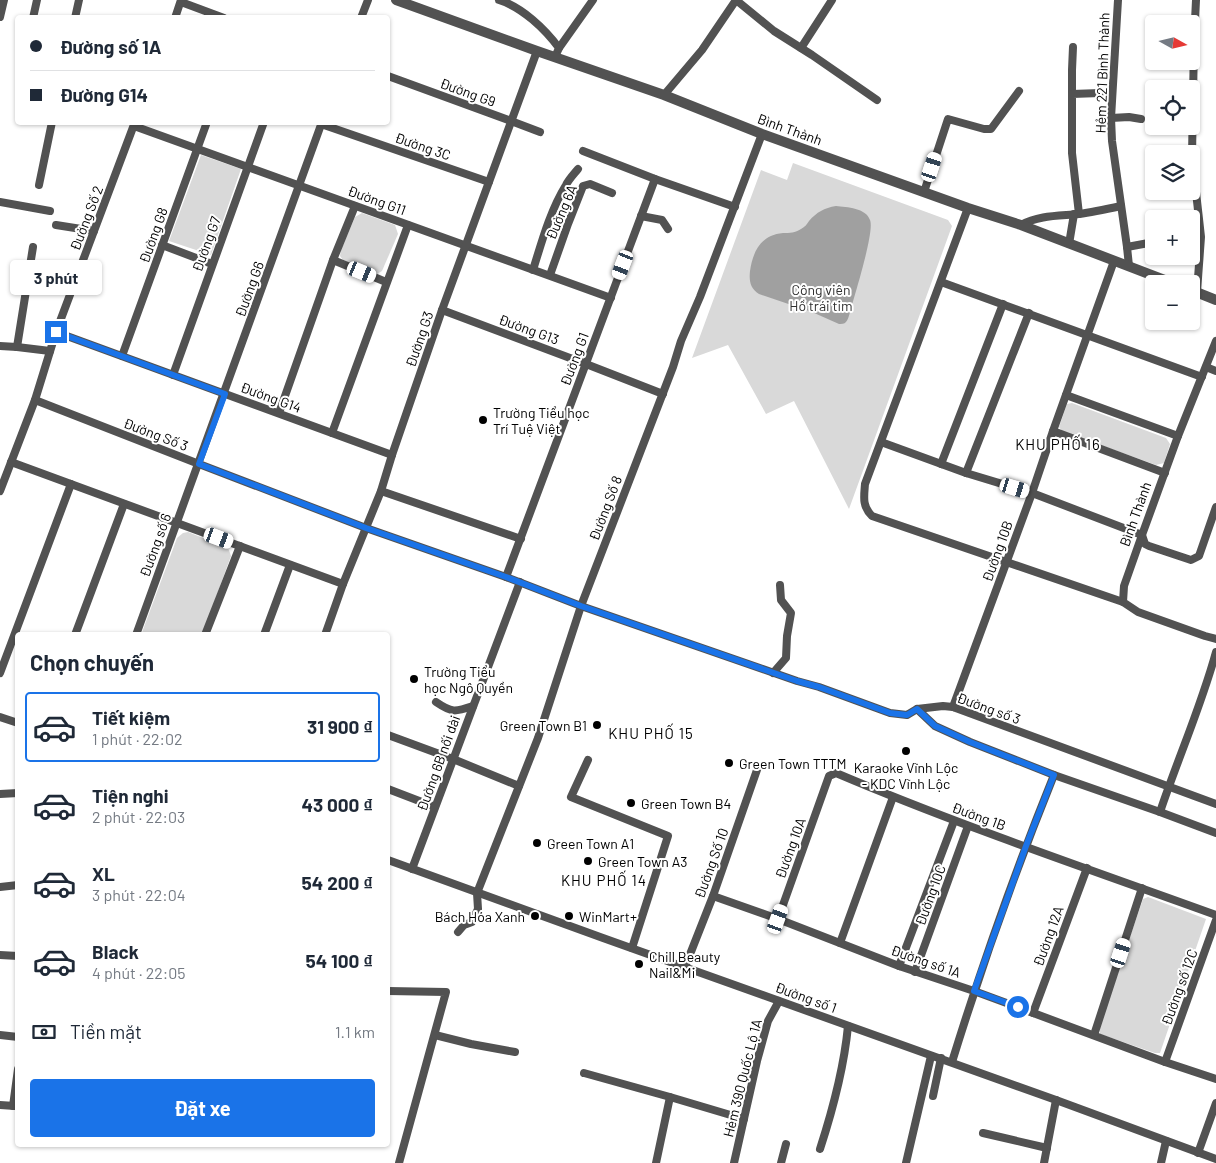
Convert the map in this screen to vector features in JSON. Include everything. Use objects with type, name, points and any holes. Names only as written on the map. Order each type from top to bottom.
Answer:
[{"type":"street","points":[[0,17],[4,0]]},
{"type":"street","points":[[34,15],[37,0]]},
{"type":"street","points":[[76,15],[79,0]]},
{"type":"street","points":[[362,15],[368,0]]},
{"type":"street","name":"Bình Thành","points":[[396,0],[537,51],[557,53],[762,134],[968,208],[1021,225],[1152,275]]},
{"type":"street","points":[[499,0],[512,2],[548,33],[557,53]]},
{"type":"street","points":[[557,53],[593,0]]},
{"type":"street","points":[[664,95],[702,50],[736,0],[774,31],[847,78],[877,100]]},
{"type":"street","points":[[801,48],[832,0]]},
{"type":"street","name":"Hẻm 221 Bình Thành","points":[[1118,0],[1111,118],[1112,141],[1128,247],[1129,266]]},
{"type":"street","points":[[1196,0],[1192,156],[1201,237],[1196,275]]},
{"type":"street","points":[[176,15],[181,1],[216,15]]},
{"type":"street","points":[[1069,244],[1077,214],[1072,153],[1073,47]]},
{"type":"street","name":"Đường G3","points":[[326,632],[343,584],[381,491],[442,310],[537,51]]},
{"type":"street","name":"Đường G9","points":[[390,77],[540,132]]},
{"type":"street","points":[[924,192],[948,119],[984,130],[992,129],[1019,92]]},
{"type":"street","points":[[1072,94],[1100,93]]},
{"type":"street","points":[[1111,118],[1129,117],[1141,119]]},
{"type":"street","points":[[39,185],[51,125]]},
{"type":"street","name":"Đường Số 2","points":[[0,491],[35,400],[56,332],[135,125]]},
{"type":"street","name":"Đường G11","points":[[138,125],[198,149],[611,298]]},
{"type":"street","name":"Đường G8","points":[[122,356],[206,125]]},
{"type":"street","name":"Đường G7","points":[[173,375],[263,125]]},
{"type":"street","name":"Đường G6","points":[[199,464],[321,125]]},
{"type":"street","name":"Đường 3C","points":[[328,125],[489,182]]},
{"type":"street","name":"Đường Số 8","points":[[458,932],[472,922],[478,908],[477,893],[538,738],[581,606],[663,394],[681,341],[762,134]]},
{"type":"street","points":[[583,151],[735,207]]},
{"type":"street","points":[[533,270],[543,237],[558,201],[566,184],[578,169]]},
{"type":"street","name":"Đường G1","points":[[506,577],[655,179]]},
{"type":"street","name":"Đường 6A","points":[[550,275],[583,186],[590,184],[612,193]]},
{"type":"street","points":[[0,202],[50,210]]},
{"type":"street","points":[[278,413],[333,260],[355,206]]},
{"type":"street","points":[[1021,225],[1044,217],[1077,214],[1121,206]]},
{"type":"street","points":[[968,208],[865,484],[864,498],[866,510],[872,516],[1122,602],[1138,612],[1216,639]]},
{"type":"street","points":[[641,216],[662,220],[668,230]]},
{"type":"street","points":[[56,225],[94,231]]},
{"type":"street","points":[[332,433],[408,225]]},
{"type":"street","points":[[1128,247],[1145,244]]},
{"type":"street","points":[[162,245],[212,264]]},
{"type":"street","points":[[17,346],[32,248]]},
{"type":"street","points":[[333,260],[386,282]]},
{"type":"street","name":"Đường 10B","points":[[953,707],[1032,493],[1114,261]]},
{"type":"street","points":[[941,282],[1202,377]]},
{"type":"street","points":[[1200,293],[1216,300]]},
{"type":"street","points":[[941,464],[1003,304]]},
{"type":"street","name":"Đường G13","points":[[442,310],[663,394]]},
{"type":"street","points":[[966,473],[1029,313]]},
{"type":"street","name":"Đường G14","points":[[56,332],[392,455]]},
{"type":"street","name":"Bình Thành","points":[[1122,602],[1124,586],[1164,473],[1216,341]]},
{"type":"street","points":[[0,346],[17,346],[50,351]]},
{"type":"street","points":[[1206,367],[1216,371]]},
{"type":"street","points":[[1066,395],[1178,436]]},
{"type":"street","name":"Đường Số 3","points":[[35,400],[366,528],[520,582],[581,606],[890,713],[907,715],[917,709]]},
{"type":"street","points":[[1053,432],[1164,473]]},
{"type":"street","points":[[881,442],[966,473],[1032,493],[1142,535],[1145,544],[1191,560],[1199,556],[1216,507]]},
{"type":"street","points":[[11,462],[343,584]]},
{"type":"street","name":"Đường số 6","points":[[137,632],[199,464]]},
{"type":"street","points":[[16,632],[71,484]]},
{"type":"street","points":[[381,491],[520,539]]},
{"type":"street","points":[[76,632],[124,504]]},
{"type":"street","points":[[206,632],[240,546]]},
{"type":"street","points":[[265,632],[290,565]]},
{"type":"street","name":"Đường 6B nối dài","points":[[412,869],[520,582]]},
{"type":"street","points":[[773,673],[786,658],[791,613],[781,600],[780,585]]},
{"type":"street","points":[[0,673],[15,634]]},
{"type":"street","points":[[9,650],[15,652]]},
{"type":"street","points":[[1160,812],[1187,740],[1216,652]]},
{"type":"street","points":[[436,702],[457,712],[472,706]]},
{"type":"street","name":"Đường số 3","points":[[917,709],[943,706],[953,707],[1168,788],[1216,804]]},
{"type":"street","points":[[917,709],[935,726],[970,742],[1054,775],[1216,833]]},
{"type":"street","points":[[0,717],[15,722]]},
{"type":"street","points":[[390,736],[519,786]]},
{"type":"street","points":[[588,760],[571,797],[668,836],[632,948]]},
{"type":"street","name":"Đường Số 10","points":[[685,966],[713,896],[758,767]]},
{"type":"street","name":"Đường 1B","points":[[826,786],[830,776],[836,773],[954,821],[1216,914]]},
{"type":"street","points":[[952,1062],[974,991],[1026,846],[1054,775]]},
{"type":"street","name":"Đường 10A","points":[[778,919],[826,786]]},
{"type":"street","points":[[390,790],[435,807]]},
{"type":"street","points":[[0,794],[15,793]]},
{"type":"street","points":[[840,943],[893,797]]},
{"type":"street","points":[[899,966],[954,821]]},
{"type":"street","name":"Đường 10C","points":[[915,972],[968,826]]},
{"type":"street","name":"Đường số 1","points":[[390,861],[941,1058],[1216,1159]]},
{"type":"street","name":"Đường 12A","points":[[1033,1012],[1087,868]]},
{"type":"street","points":[[0,887],[15,886]]},
{"type":"street","points":[[1094,1035],[1142,888]]},
{"type":"street","name":"Đường số 1A","points":[[713,896],[915,972],[974,991],[1216,1079]]},
{"type":"street","name":"Đường số 12C","points":[[1165,1062],[1216,920]]},
{"type":"street","points":[[0,955],[15,956]]},
{"type":"street","points":[[390,991],[446,992],[399,1163]]},
{"type":"street","name":"Hẻm 390 Quốc Lộ 1A","points":[[734,1163],[768,1021],[779,1001]]},
{"type":"street","points":[[820,1149],[829,1121],[846,1050],[848,1026]]},
{"type":"street","points":[[0,1035],[15,1037]]},
{"type":"street","points":[[434,1035],[514,1052]]},
{"type":"street","points":[[906,1163],[931,1056]]},
{"type":"street","points":[[933,1096],[941,1058]]},
{"type":"street","points":[[584,1073],[744,1119]]},
{"type":"street","points":[[656,1163],[670,1097]]},
{"type":"street","points":[[1044,1163],[1056,1100]]},
{"type":"street","points":[[1198,1153],[1216,1103]]},
{"type":"street","points":[[0,1105],[15,1106]]},
{"type":"street","points":[[983,1133],[1047,1148]]},
{"type":"street","points":[[1161,1163],[1166,1141]]},
{"type":"street","points":[[781,1163],[786,1144]]},
{"type":"green space","points":[[201,155],[241,169],[211,255],[169,241]]},
{"type":"green space","name":"Công viên Hồ trái tim","points":[[793,163],[948,220],[952,226],[849,509],[794,401],[766,414],[728,345],[692,358],[761,170],[787,180]]},
{"type":"green space","points":[[362,213],[395,225],[398,234],[382,271],[377,274],[373,274],[343,260],[340,256],[355,217]]},
{"type":"green space","points":[[1072,403],[1166,438],[1170,444],[1164,463],[1156,465],[1062,431],[1059,427],[1067,404]]},
{"type":"green space","points":[[188,532],[228,548],[231,556],[203,632],[142,632],[177,538],[183,533]]},
{"type":"green space","points":[[1148,897],[1206,919],[1160,1053],[1155,1053],[1100,1034],[1099,1027],[1143,899]]},
{"type":"shaded area","points":[[836,206],[856,209],[865,213],[870,220],[871,226],[867,250],[849,315],[844,324],[839,324],[812,312],[759,294],[752,287],[750,278],[753,257],[759,245],[775,234],[792,233],[799,230],[824,209]]},
{"type":"place","name":"Trường Tiểu học Trí Tuệ Việt","points":[[483,420]]},
{"type":"place","name":"Trường Tiểu học Ngô Quyền","points":[[414,679]]},
{"type":"place","name":"Green Town B1","points":[[597,725]]},
{"type":"place","name":"Karaoke Vĩnh Lộc - KDC Vĩnh Lộc","points":[[906,751]]},
{"type":"place","name":"Green Town TTTM","points":[[729,763]]},
{"type":"place","name":"Green Town B4","points":[[631,803]]},
{"type":"place","name":"Green Town A1","points":[[537,843]]},
{"type":"place","name":"Green Town A3","points":[[588,861]]},
{"type":"place","name":"Bách Hóa Xanh","points":[[535,916]]},
{"type":"place","name":"WinMart+","points":[[569,916]]},
{"type":"place","name":"Chill Beauty Nail&Mi","points":[[639,964]]},
{"type":"district","name":"KHU PHỐ 16","points":[[1058,444]]},
{"type":"district","name":"KHU PHỐ 15","points":[[651,733]]},
{"type":"district","name":"KHU PHỐ 14","points":[[604,880]]},
{"type":"route","points":[[56,332],[225,394],[199,464],[366,528],[506,577],[581,606],[890,713],[907,715],[917,709],[935,726],[1054,775],[1026,846],[974,991],[1018,1007]]}]
